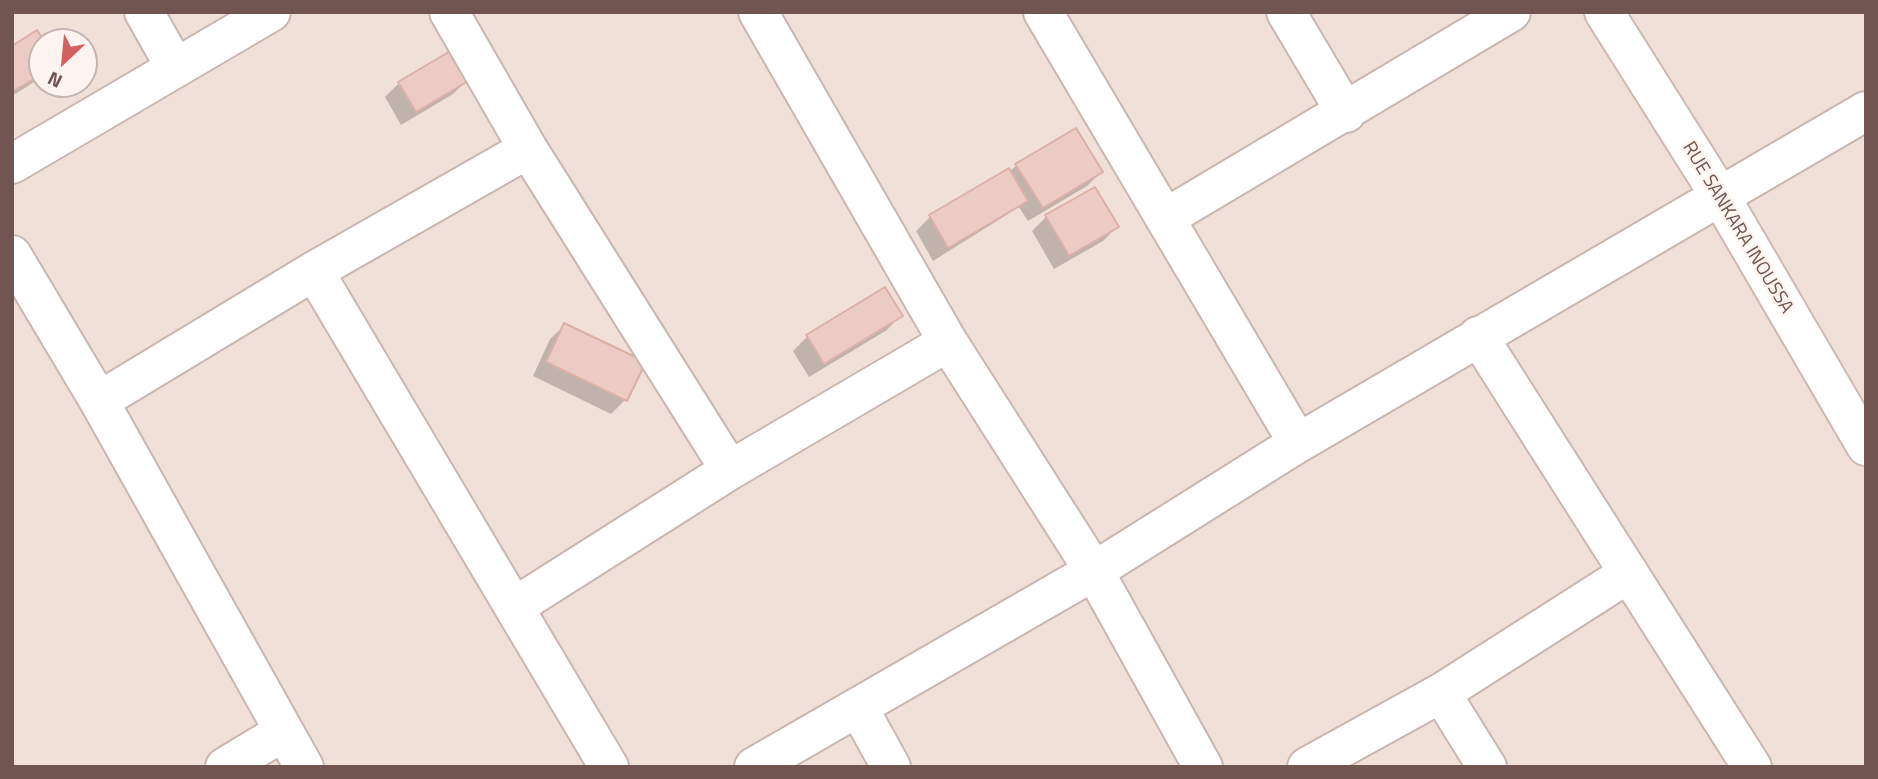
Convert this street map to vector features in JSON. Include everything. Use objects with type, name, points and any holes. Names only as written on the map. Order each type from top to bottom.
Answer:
[{"type":"street","points":[[144,12],[175,67]]},
{"type":"street","points":[[12,164],[271,12]]},
{"type":"street","points":[[449,12],[528,149],[730,470]]},
{"type":"street","points":[[758,12],[948,342],[1094,571],[1203,767]]},
{"type":"street","points":[[1043,12],[1167,217],[1298,443]]},
{"type":"street","points":[[1286,12],[1346,113]]},
{"type":"street","points":[[1167,217],[1346,113],[1511,12]]},
{"type":"street","name":"RUE SANKARA INOUSSA","points":[[1604,12],[1720,196],[1862,431]]},
{"type":"street","points":[[754,767],[1094,571],[1298,443],[1866,111]]},
{"type":"street","points":[[99,401],[314,271],[528,149]]},
{"type":"street","points":[[12,255],[99,401],[304,767]]},
{"type":"street","points":[[314,271],[609,767]]},
{"type":"street","points":[[1478,336],[1752,767]]},
{"type":"street","points":[[514,607],[730,470],[948,342]]},
{"type":"street","points":[[1307,767],[1441,693],[1629,573]]},
{"type":"street","points":[[1441,693],[1487,767]]},
{"type":"street","points":[[858,707],[891,767]]},
{"type":"street","points":[[225,767],[283,732]]},
{"type":"shaded area","points":[[12,12],[1866,12],[1866,767],[12,767]]},
{"type":"building","points":[[28,36],[28,82],[12,92],[12,46]]},
{"type":"building","points":[[452,50],[470,80],[416,112],[398,82]]},
{"type":"building","points":[[1076,128],[1103,172],[1043,208],[1015,164]]},
{"type":"building","points":[[1009,168],[1028,201],[948,248],[929,215]]},
{"type":"building","points":[[1095,187],[1119,227],[1069,256],[1045,215]]},
{"type":"building","points":[[885,287],[903,316],[824,364],[806,335]]},
{"type":"building","points":[[564,323],[646,362],[627,401],[546,362]]}]
